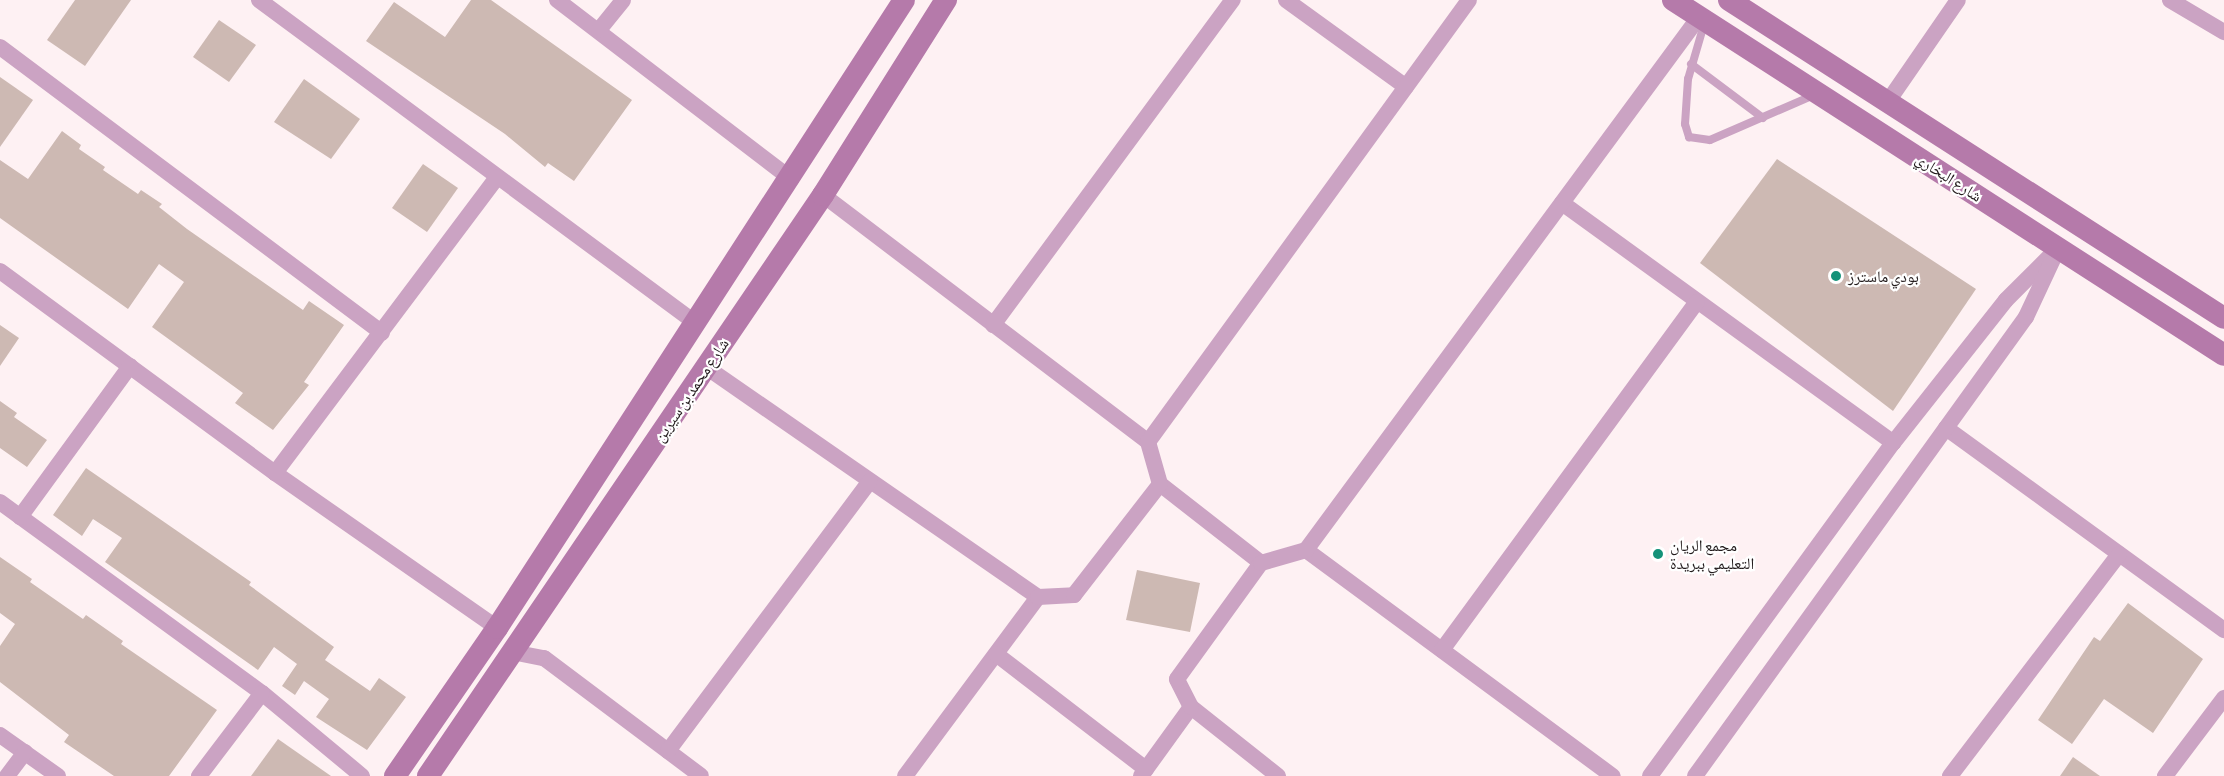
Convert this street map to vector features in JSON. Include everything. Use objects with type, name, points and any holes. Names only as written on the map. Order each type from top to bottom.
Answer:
[{"type":"street","points":[[259,0],[693,321]]},
{"type":"street","points":[[557,0],[791,179]]},
{"type":"street","points":[[599,30],[623,0]]},
{"type":"street","name":"شارع محمد بن سيرين","points":[[395,776],[497,628],[693,321],[791,179],[904,0]]},
{"type":"street","name":"شارع محمد بن سيرين","points":[[428,776],[824,195],[946,0]]},
{"type":"street","points":[[993,325],[1233,0]]},
{"type":"street","points":[[1286,0],[1406,87]]},
{"type":"street","points":[[1148,442],[1469,0]]},
{"type":"street","name":"شارع البخاري","points":[[1673,0],[2224,355]]},
{"type":"street","name":"شارع البخاري","points":[[1730,0],[1889,100],[2224,318]]},
{"type":"street","points":[[1889,100],[1958,0]]},
{"type":"street","points":[[2170,0],[2224,32]]},
{"type":"street","points":[[1278,776],[1191,707],[1177,679],[1261,563],[1306,550],[1562,203],[1702,19]]},
{"type":"street","points":[[0,47],[382,333]]},
{"type":"street","points":[[275,473],[497,177]]},
{"type":"street","points":[[824,195],[1148,442],[1160,484],[1261,563]]},
{"type":"street","points":[[1562,203],[1893,443]]},
{"type":"street","points":[[1695,776],[2026,317],[2058,248]]},
{"type":"street","points":[[1650,776],[1893,443],[2006,300],[2058,248]]},
{"type":"street","points":[[0,271],[275,473],[497,628]]},
{"type":"street","points":[[1442,650],[1697,302]]},
{"type":"street","points":[[20,517],[130,366]]},
{"type":"street","points":[[706,367],[1038,597],[1074,595],[1160,484]]},
{"type":"street","points":[[1946,428],[2224,630]]},
{"type":"street","points":[[668,751],[870,481]]},
{"type":"street","points":[[0,502],[262,693],[362,776]]},
{"type":"street","points":[[1306,550],[1613,776]]},
{"type":"street","points":[[1950,776],[2119,554]]},
{"type":"street","points":[[905,776],[1038,597]]},
{"type":"street","points":[[512,652],[544,658],[701,776]]},
{"type":"street","points":[[996,654],[1144,772],[1191,707]]},
{"type":"street","points":[[199,776],[262,693]]},
{"type":"street","points":[[2165,776],[2224,698]]},
{"type":"street","points":[[0,735],[58,776]]},
{"type":"street","points":[[7,776],[25,752]]},
{"type":"lane","points":[[1702,19],[1691,64],[1685,124],[1689,137],[1710,140],[1818,92]]},
{"type":"lane","points":[[1691,64],[1762,118]]},
{"type":"building","points":[[75,0],[131,0],[85,66],[47,40]]},
{"type":"building","points":[[471,0],[491,0],[632,100],[574,181],[548,163],[545,167],[505,134],[366,41],[394,2],[445,37]]},
{"type":"building","points":[[219,20],[256,45],[229,82],[193,57]]},
{"type":"building","points":[[0,77],[33,100],[0,147]]},
{"type":"building","points":[[304,79],[360,119],[331,159],[274,122]]},
{"type":"building","points":[[62,131],[81,145],[79,149],[105,167],[103,170],[138,194],[141,190],[162,204],[159,207],[187,229],[303,310],[309,301],[344,325],[304,382],[309,385],[273,430],[235,403],[243,393],[152,327],[184,282],[159,264],[128,309],[0,218],[0,160],[28,179]]},
{"type":"building","name":"بودي ماسترز","points":[[1777,159],[1976,289],[1893,411],[1700,263]]},
{"type":"building","points":[[423,164],[458,188],[427,232],[392,208]]},
{"type":"building","points":[[0,325],[19,338],[0,366]]},
{"type":"building","points":[[0,401],[17,413],[14,417],[47,440],[27,467],[0,448]]},
{"type":"building","points":[[86,468],[251,582],[249,585],[334,647],[325,660],[370,691],[379,678],[406,697],[367,750],[316,717],[329,699],[304,681],[295,695],[282,686],[297,664],[274,647],[258,670],[105,562],[122,538],[93,519],[82,536],[53,515]]},
{"type":"building","points":[[0,557],[32,579],[30,582],[83,619],[86,615],[123,641],[121,644],[217,710],[169,776],[114,776],[64,742],[69,735],[0,682],[0,646],[15,624],[0,613]]},
{"type":"building","points":[[1137,570],[1200,583],[1190,632],[1126,620]]},
{"type":"building","points":[[2128,603],[2203,659],[2153,733],[2104,699],[2072,744],[2038,720],[2094,637],[2100,641]]},
{"type":"building","points":[[278,739],[331,776],[251,776]]},
{"type":"building","points":[[2073,757],[2100,776],[2060,776]]},
{"type":"place","name":"بودي ماسترز","points":[[1836,276]]},
{"type":"place","name":"مجمع الريان التعليمي ببريدة","points":[[1658,554]]}]
